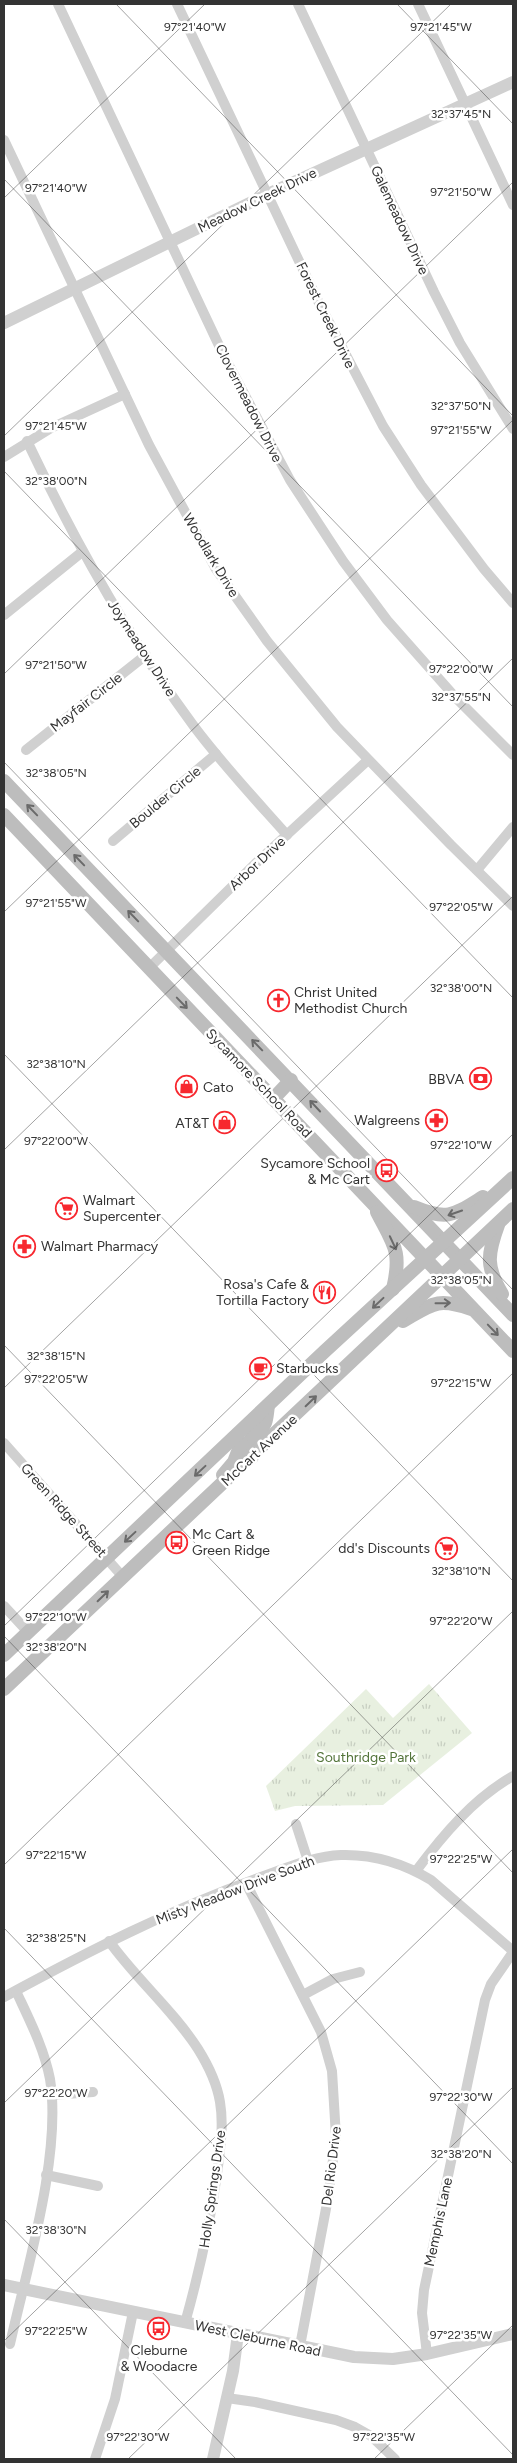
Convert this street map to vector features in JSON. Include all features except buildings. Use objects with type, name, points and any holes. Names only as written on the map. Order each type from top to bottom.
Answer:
[{"type":"main road","name":"Sycamore School Road","points":[[4,781],[513,1315]]},
{"type":"main road","name":"Sycamore School Road","points":[[4,815],[272,1099],[372,1200],[513,1351]]},
{"type":"main road","points":[[43,856],[60,840]]},
{"type":"main road","points":[[272,1099],[291,1080]]},
{"type":"main road","points":[[409,1205],[429,1213],[454,1215],[512,1179]]},
{"type":"main road","name":"McCart Avenue","points":[[4,1655],[392,1289],[512,1179]]},
{"type":"main road","points":[[372,1200],[396,1245],[398,1268],[392,1289]]},
{"type":"main road","name":"McCart Avenue","points":[[4,1689],[252,1458],[513,1209]]},
{"type":"main road","points":[[498,1223],[489,1248],[491,1276],[513,1315]]},
{"type":"main road","points":[[385,1331],[434,1303],[452,1303],[473,1310]]},
{"type":"main road","points":[[252,1458],[248,1450],[249,1443],[265,1424],[268,1406]]},
{"type":"main road","points":[[222,1485],[223,1472],[234,1462],[240,1451],[241,1444],[235,1438]]},
{"type":"street","name":"Clovermeadow Drive","points":[[58,4],[223,354],[262,430],[328,540],[387,620],[456,698],[513,755]]},
{"type":"street","name":"Forest Creek Drive","points":[[177,4],[318,301],[383,426],[426,492],[484,569],[513,603]]},
{"type":"street","name":"Galemeadow Drive","points":[[298,4],[367,148],[410,244],[460,343],[513,429]]},
{"type":"street","points":[[418,4],[513,205]]},
{"type":"street","name":"Meadow Creek Drive","points":[[4,323],[268,194],[465,102],[513,82]]},
{"type":"street","name":"Woodlark Drive","points":[[4,140],[149,445],[216,569],[267,640],[337,727],[513,906]]},
{"type":"street","points":[[4,457],[27,441],[125,394]]},
{"type":"street","name":"Joymeadow Drive","points":[[27,441],[82,552],[146,655],[193,725],[287,835]]},
{"type":"street","points":[[4,615],[82,552]]},
{"type":"street","name":"Mayfair Circle","points":[[26,750],[146,655]]},
{"type":"street","name":"Boulder Circle","points":[[114,840],[216,754]]},
{"type":"street","name":"Arbor Drive","points":[[149,968],[368,760]]},
{"type":"street","points":[[477,870],[513,827]]},
{"type":"street","name":"Green Ridge Street","points":[[4,1443],[123,1577]]},
{"type":"street","points":[[4,1606],[28,1632]]},
{"type":"street","points":[[416,1871],[450,1827],[513,1776]]},
{"type":"street","points":[[296,1824],[308,1861]]},
{"type":"street","name":"Misty Meadow Drive South","points":[[4,1997],[109,1941],[180,1908],[325,1856],[358,1855],[397,1862],[416,1871],[431,1880],[513,1951]]},
{"type":"street","name":"Del Rio Drive","points":[[246,1883],[303,1994],[327,2050],[332,2071],[336,2121],[328,2198],[300,2346]]},
{"type":"street","name":"Holly Springs Drive","points":[[109,1941],[125,1964],[182,2026],[199,2050],[211,2073],[220,2101],[221,2145],[213,2201],[202,2260],[186,2323]]},
{"type":"street","name":"Memphis Lane","points":[[427,2354],[422,2313],[424,2290],[435,2231],[485,2000],[491,1984],[513,1951]]},
{"type":"street","points":[[303,1994],[333,1979],[360,1972]]},
{"type":"street","points":[[10,2344],[46,2175],[52,2095],[44,2056],[16,1990]]},
{"type":"street","points":[[52,2095],[93,2092]]},
{"type":"street","points":[[46,2175],[98,2186]]},
{"type":"street","name":"West Cleburne Road","points":[[4,2285],[354,2357],[393,2359],[427,2354],[513,2334]]},
{"type":"street","points":[[95,2459],[115,2399],[133,2312]]},
{"type":"street","points":[[213,2459],[227,2398],[238,2334]]},
{"type":"street","points":[[227,2398],[273,2406],[355,2427],[371,2436],[395,2459]]},
{"type":"green space","name":"Southridge Park","points":[[429,1684],[472,1733],[383,1805],[295,1806],[275,1811],[266,1786],[366,1689],[393,1718]]},
{"type":"place","name":"Christ United Methodist Church","points":[[278,1000]]},
{"type":"place","name":"BBVA","points":[[480,1079]]},
{"type":"place","name":"Cato","points":[[187,1087]]},
{"type":"place","name":"Walgreens","points":[[436,1120]]},
{"type":"place","name":"AT&T","points":[[225,1123]]},
{"type":"place","name":"Sycamore School & Mc Cart","points":[[386,1171]]},
{"type":"place","name":"Walmart Supercenter","points":[[67,1208]]},
{"type":"place","name":"Walmart Pharmacy","points":[[25,1246]]},
{"type":"place","name":"Rosa's Cafe & Tortilla Factory","points":[[325,1292]]},
{"type":"place","name":"Starbucks","points":[[260,1368]]},
{"type":"place","name":"Mc Cart & Green Ridge","points":[[176,1542]]},
{"type":"place","name":"dd's Discounts","points":[[446,1548]]},
{"type":"place","name":"Cleburne & Woodacre","points":[[159,2328]]}]
